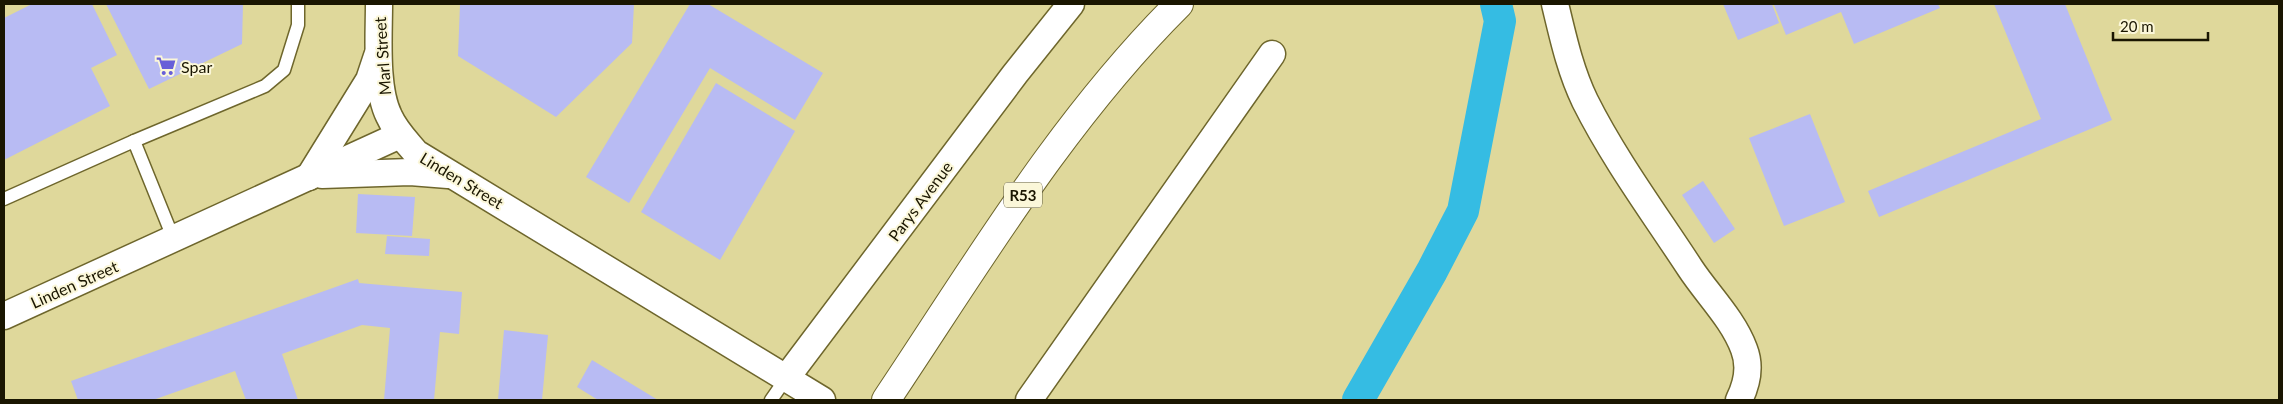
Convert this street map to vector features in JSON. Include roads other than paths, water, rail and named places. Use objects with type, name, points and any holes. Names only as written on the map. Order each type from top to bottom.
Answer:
[{"type":"main road","name":"R53","points":[[886,400],[1053,150],[1155,28],[1179,4]]},
{"type":"street","name":"Marl Street","points":[[379,4],[378,50],[384,101],[388,114],[400,135]]},
{"type":"street","name":"Parys Avenue","points":[[787,377],[1009,82],[1071,4]]},
{"type":"street","points":[[1554,4],[1569,61],[1585,101],[1612,148],[1697,279],[1733,328],[1745,350],[1748,372],[1739,400]]},
{"type":"street","points":[[309,177],[369,80],[378,50]]},
{"type":"street","points":[[1030,400],[1272,54]]},
{"type":"street","name":"Linden Street","points":[[4,316],[174,240],[400,135],[416,153],[822,400]]},
{"type":"street","points":[[309,177],[334,173],[400,172],[455,176]]},
{"type":"lane","points":[[4,199],[134,141],[265,86],[284,70],[298,25],[298,4]]},
{"type":"lane","points":[[134,141],[174,240]]},
{"type":"lane","name":"Parys Avenue","points":[[771,400],[787,377]]},
{"type":"waterway","points":[[1358,400],[1432,271],[1463,211],[1500,21],[1496,4]]},
{"type":"place","name":"Spar","points":[[166,66]]}]
